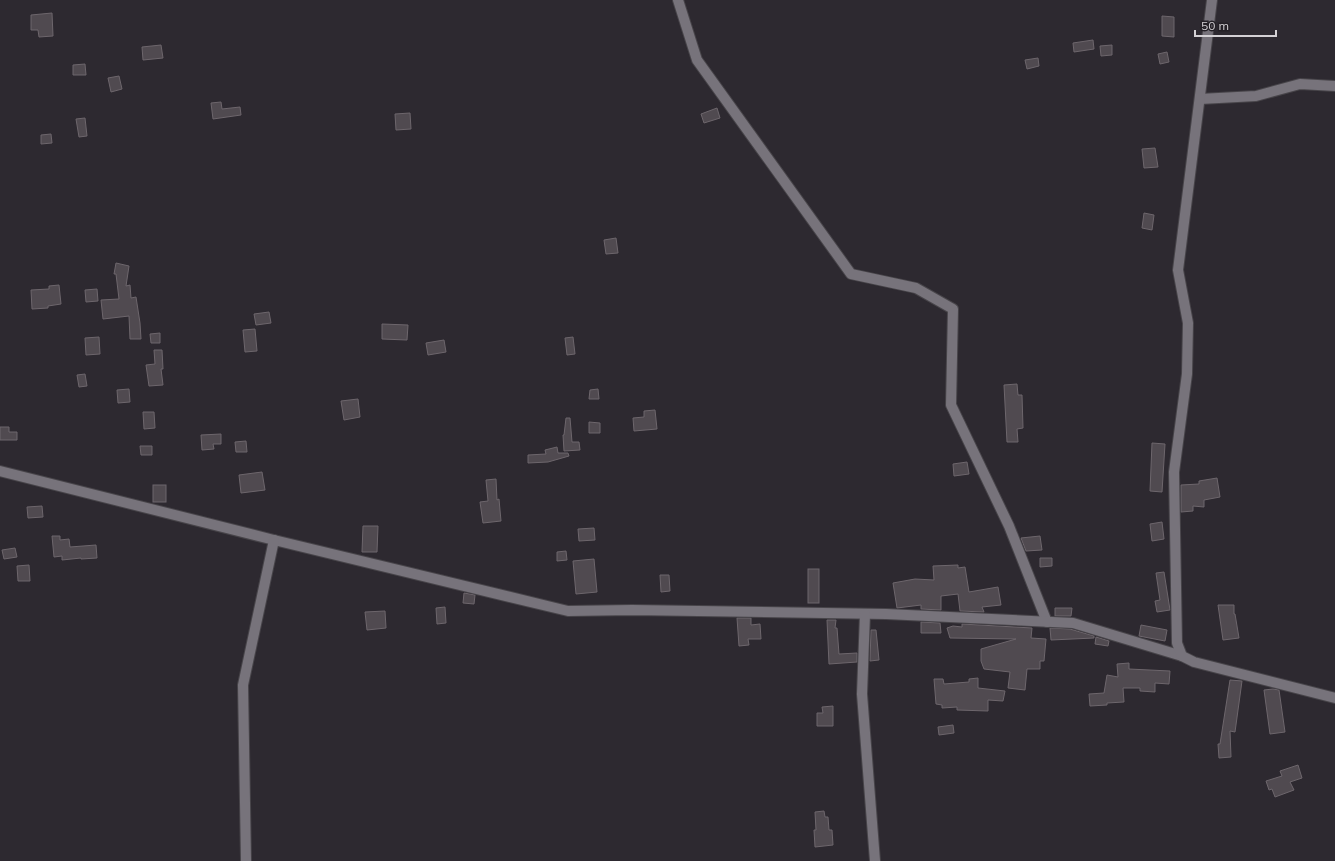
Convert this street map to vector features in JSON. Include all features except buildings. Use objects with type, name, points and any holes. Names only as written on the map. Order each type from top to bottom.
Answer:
[{"type":"street","points":[[678,0],[697,60],[851,274],[916,288],[953,309],[951,405],[1009,526],[1047,622]]},
{"type":"street","points":[[1182,656],[1177,643],[1174,472],[1188,374],[1188,323],[1178,270],[1212,0]]},
{"type":"street","points":[[1200,99],[1256,96],[1300,84],[1335,86]]},
{"type":"street","points":[[0,471],[274,540],[568,611],[632,610],[865,614],[1073,623],[1182,656],[1194,662],[1335,698]]},
{"type":"street","points":[[246,861],[243,685],[274,540]]},
{"type":"street","points":[[865,614],[862,694],[875,861]]}]
